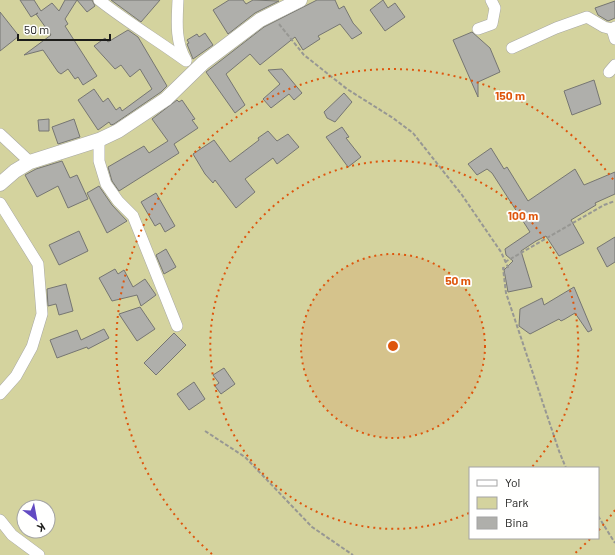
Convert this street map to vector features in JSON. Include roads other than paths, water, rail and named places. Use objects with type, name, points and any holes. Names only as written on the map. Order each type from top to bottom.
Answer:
[{"type":"street","points":[[99,0],[125,21],[151,36],[190,67]]},
{"type":"street","points":[[178,0],[177,33],[181,52],[190,67]]},
{"type":"street","points":[[0,184],[15,171],[30,162],[99,140],[118,131],[166,99],[190,67],[260,20],[300,0]]},
{"type":"street","points":[[478,29],[492,24],[495,8],[491,0]]},
{"type":"street","points":[[512,48],[556,28],[587,17],[614,32]]},
{"type":"street","points":[[0,134],[30,162]]},
{"type":"street","points":[[99,140],[99,161],[106,184],[118,201],[133,216],[177,326]]},
{"type":"street","points":[[0,203],[38,264],[42,314],[32,347],[16,376],[0,394]]},
{"type":"street","points":[[0,520],[12,536],[39,555]]}]
